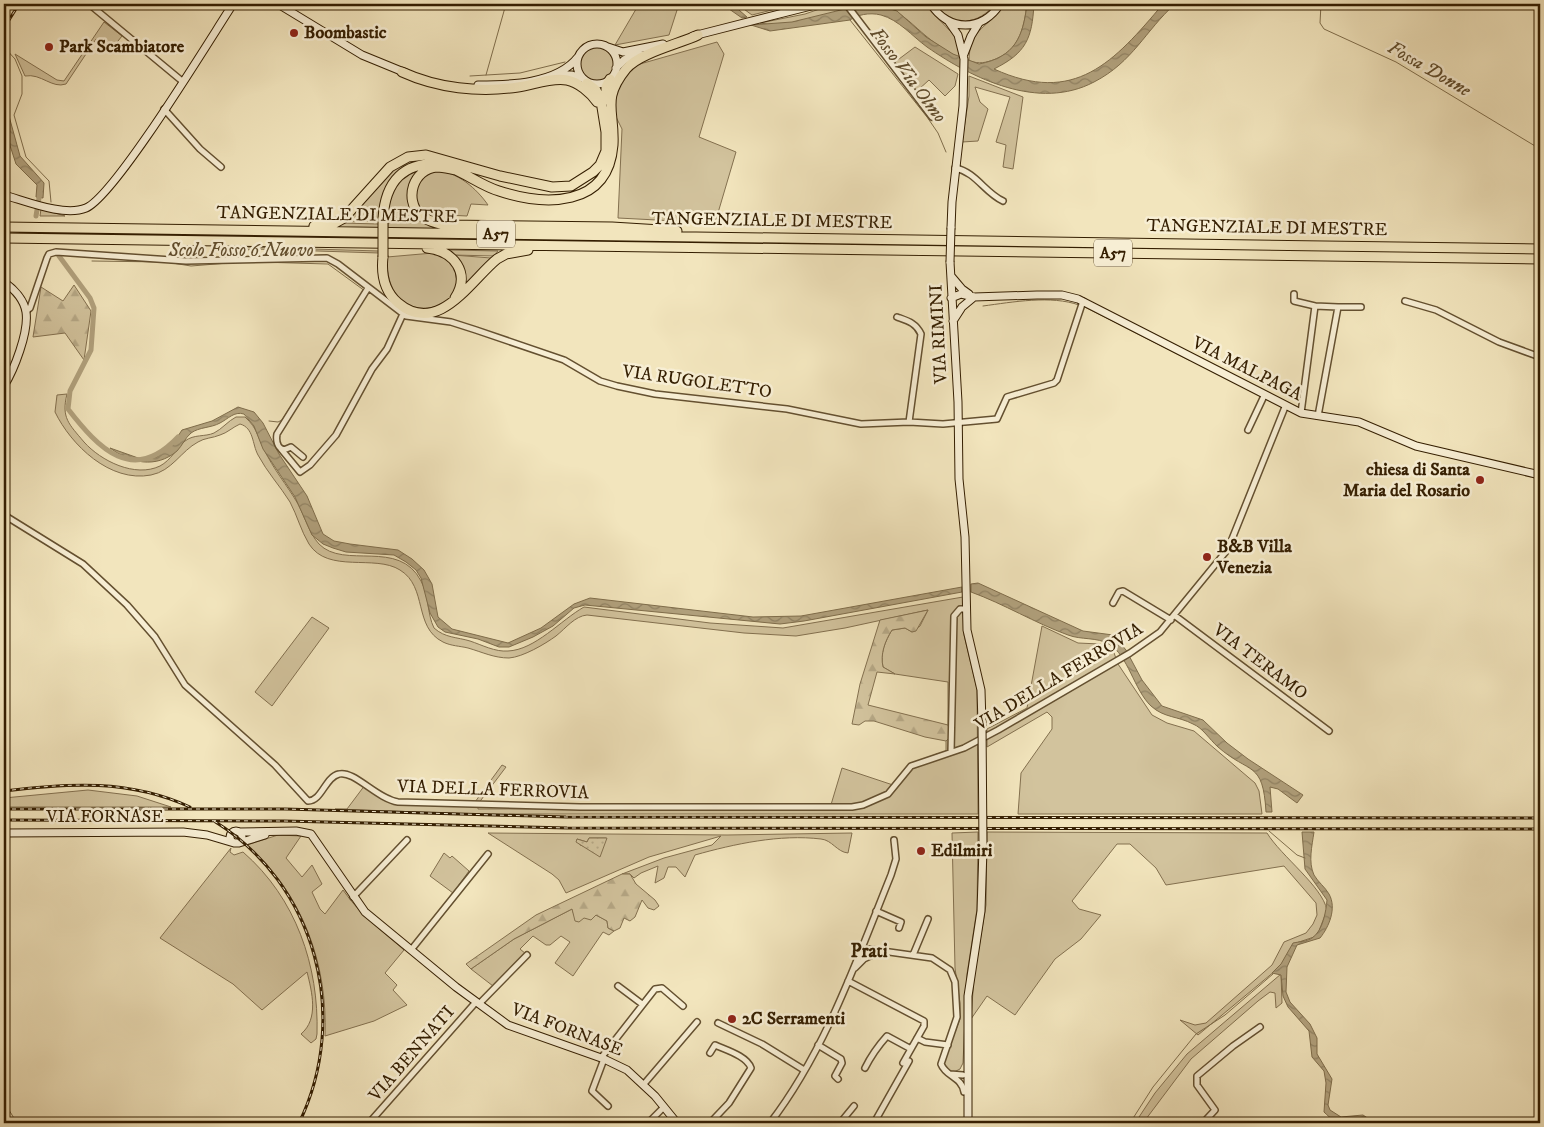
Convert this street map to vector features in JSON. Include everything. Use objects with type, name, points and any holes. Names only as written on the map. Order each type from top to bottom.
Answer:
[{"type":"highway","name":"A57","points":[[264,231],[280,226],[320,226],[341,220],[390,167],[416,156],[426,155],[500,176],[552,187],[571,186],[593,172],[604,158],[607,138],[607,113],[612,91],[629,66],[698,35]]},
{"type":"highway","name":"A57","points":[[402,72],[435,83],[485,90],[504,89],[553,80],[568,80],[593,96],[607,113]]},
{"type":"highway","name":"A57","points":[[434,163],[456,170],[509,194],[548,201],[576,197],[593,187],[607,167],[613,145],[605,92],[610,79]]},
{"type":"highway","name":"A57","points":[[584,80],[598,94],[607,113]]},
{"type":"highway","name":"A57","points":[[465,165],[434,163],[414,166],[398,176],[388,192],[383,219],[382,271],[386,287],[401,305],[425,313],[435,312],[452,302],[489,265],[506,254],[521,250],[553,250],[592,246]]},
{"type":"highway","name":"A57","points":[[456,170],[437,167],[428,170],[416,179],[413,186],[412,199],[421,215],[445,225],[640,228],[718,234],[727,237]]},
{"type":"highway","name":"TANGENZIALE DI MESTRE","points":[[4,227],[1540,248]]},
{"type":"highway","name":"TANGENZIALE DI MESTRE","points":[[4,238],[1540,259]]},
{"type":"highway","name":"A57","points":[[392,244],[399,248],[435,249],[454,259],[461,271],[462,278],[458,293],[452,302]]},
{"type":"street","points":[[90,4],[182,81]]},
{"type":"street","points":[[4,195],[46,207],[77,210],[85,209],[96,201],[120,173],[232,4]]},
{"type":"street","points":[[280,4],[362,55],[402,72],[437,81],[472,85],[511,84],[550,76],[569,75],[599,85],[610,79],[616,68],[627,58],[652,47]]},
{"type":"street","points":[[550,76],[570,67],[585,48],[590,45],[602,45],[623,52],[652,47],[758,18],[819,4]]},
{"type":"street","points":[[931,4],[939,15],[949,22],[963,26],[979,23],[994,13],[1000,4]]},
{"type":"street","points":[[847,5],[932,117]]},
{"type":"street","points":[[949,22],[958,35],[964,57]]},
{"type":"street","points":[[964,57],[971,36],[979,23]]},
{"type":"street","points":[[608,48],[616,59],[616,68]]},
{"type":"street","points":[[578,57],[577,69],[584,80]]},
{"type":"street","name":"VIA RIMINI","points":[[964,57],[961,128],[955,168],[950,262],[959,479],[965,537],[966,609],[969,641],[981,690],[983,848],[981,911],[969,977],[968,1035],[961,1075],[968,1121]]},
{"type":"street","points":[[164,109],[200,149],[221,167]]},
{"type":"street","points":[[955,168],[967,172],[996,198],[1003,201]]},
{"type":"street","name":"VIA RUGOLETTO","points":[[26,311],[30,308],[46,258],[49,254],[56,252],[186,261],[327,258],[338,264],[403,314],[415,319],[450,322],[476,330],[564,360],[600,381],[655,394],[787,409],[862,424],[909,422],[958,423],[997,419],[1007,397],[1054,383],[1057,380],[1082,304]]},
{"type":"street","points":[[951,276],[962,289],[974,297],[962,307],[953,322]]},
{"type":"street","points":[[4,282],[18,295],[26,311],[25,325],[15,364],[4,386]]},
{"type":"street","points":[[368,288],[278,432],[277,442],[300,472],[310,465],[336,435],[372,369],[387,349],[392,334],[403,314]]},
{"type":"street","name":"VIA MALPAGA","points":[[951,299],[961,294],[974,297],[1062,295],[1285,407],[1301,413],[1359,422],[1416,446],[1540,475]]},
{"type":"street","points":[[1294,294],[1294,301],[1315,306],[1361,307]]},
{"type":"street","points":[[1405,301],[1436,310],[1499,342],[1540,357]]},
{"type":"street","points":[[1301,413],[1315,306]]},
{"type":"street","points":[[1318,416],[1338,307]]},
{"type":"street","points":[[897,317],[912,322],[918,327],[921,334],[909,422]]},
{"type":"street","points":[[1248,430],[1264,396]]},
{"type":"street","name":"VIA DELLA FERROVIA","points":[[4,515],[83,564],[114,593],[155,637],[184,685],[275,765],[309,801],[314,800],[332,777],[344,774],[354,777],[387,800],[398,802],[580,807],[852,807],[863,806],[888,794],[911,766],[951,752],[998,730],[1146,643],[1172,618],[1228,549],[1285,407]]},
{"type":"street","points":[[281,449],[291,448],[303,457]]},
{"type":"street","name":"VIA TERAMO","points":[[1113,603],[1119,592],[1123,591],[1172,618],[1329,730]]},
{"type":"street","name":"VIA DELLA FERROVIA","points":[[951,752],[954,616],[960,609],[966,609]]},
{"type":"street","name":"VIA FORNASE","points":[[4,833],[176,832],[207,835],[240,832],[303,831],[314,837],[353,897],[369,916],[477,1003],[508,1025],[627,1070],[644,1084],[677,1123]]},
{"type":"street","points":[[231,834],[230,839],[236,843],[242,838],[240,832]]},
{"type":"street","name":"VIA FORNASE","points":[[207,835],[236,843],[278,832]]},
{"type":"street","points":[[353,897],[407,840]]},
{"type":"street","points":[[770,1123],[783,1106],[804,1070],[848,981],[896,859],[894,840]]},
{"type":"street","points":[[411,950],[488,854]]},
{"type":"street","points":[[876,911],[901,922],[899,928]]},
{"type":"street","points":[[913,955],[928,919]]},
{"type":"street","points":[[866,935],[874,952]]},
{"type":"street","points":[[861,948],[874,952],[881,951],[913,955],[939,961],[953,976],[956,988],[957,1017],[941,1064],[961,1075],[965,1113],[968,1121]]},
{"type":"street","points":[[852,971],[874,952]]},
{"type":"street","name":"VIA FORNASE","points":[[477,1003],[527,955]]},
{"type":"street","points":[[848,981],[921,1018],[924,1026],[874,1123]]},
{"type":"street","points":[[618,986],[642,1004]]},
{"type":"street","points":[[608,1106],[592,1091],[602,1059],[642,1004],[654,989],[659,988],[683,1006]]},
{"type":"street","name":"VIA BENNATI","points":[[370,1123],[477,1003]]},
{"type":"street","points":[[644,1084],[697,1022]]},
{"type":"street","points":[[718,1023],[762,1044],[804,1070]]},
{"type":"street","points":[[1203,1123],[1215,1110],[1197,1085],[1196,1076],[1260,1027]]},
{"type":"street","points":[[865,1068],[874,1050],[880,1047],[887,1036],[911,1049]]},
{"type":"street","points":[[917,1038],[925,1042],[948,1045]]},
{"type":"street","points":[[818,1044],[841,1059],[842,1063],[835,1076],[838,1079]]},
{"type":"street","points":[[710,1053],[715,1045],[741,1058],[750,1064],[751,1068],[729,1103],[710,1123]]},
{"type":"street","points":[[840,1123],[854,1106]]},
{"type":"street","points":[[648,1123],[664,1107]]},
{"type":"green space","points":[[639,4],[679,4],[669,35],[615,45]]},
{"type":"green space","points":[[737,4],[796,4],[752,15]]},
{"type":"green space","points":[[924,4],[955,36],[961,59],[934,42],[904,17],[889,8],[860,8],[809,20],[776,25],[760,23],[805,14],[831,5]]},
{"type":"green space","points":[[935,4],[995,4],[989,11],[973,20],[956,21],[948,18]]},
{"type":"green space","points":[[1004,4],[1027,4],[1022,29],[1016,43],[1004,55],[996,59],[982,63],[969,61],[972,41],[976,34],[993,18]]},
{"type":"green space","points":[[104,22],[122,36],[110,51],[96,39],[66,84],[61,85],[36,77],[25,76],[15,54],[57,80],[64,81]]},
{"type":"green space","points":[[717,42],[724,54],[699,137],[736,152],[715,223],[618,218],[622,129],[614,113],[613,96],[618,85],[633,66]]},
{"type":"green space","points":[[597,47],[609,52],[614,64],[609,76],[597,81],[585,76],[580,64],[585,52]]},
{"type":"green space","points":[[915,47],[958,74],[955,86],[945,96],[929,80],[918,90],[915,89],[895,62]]},
{"type":"green space","points":[[969,76],[1023,97],[1013,169],[1003,167],[1006,145],[996,142],[1010,97],[975,87],[980,102],[988,109],[978,141],[962,142],[969,96]]},
{"type":"green space","points":[[410,160],[423,160],[402,169],[389,182],[382,199],[379,221],[345,222],[390,172]]},
{"type":"green space","points":[[423,167],[412,184],[418,216],[388,219],[389,201],[396,187],[407,176]]},
{"type":"green space","points":[[436,171],[451,174],[466,182],[488,205],[471,204],[467,216],[447,215],[429,209],[421,214],[416,201],[419,182]]},
{"type":"green space","points":[[41,209],[65,216],[40,216]]},
{"type":"green space","points":[[421,218],[447,229],[388,228],[388,223]]},
{"type":"green space","points":[[341,223],[379,224],[379,228],[334,227]]},
{"type":"green space","points":[[246,247],[379,251],[379,253],[256,249],[227,252],[222,250]]},
{"type":"green space","points":[[448,251],[498,251],[494,256],[453,255],[491,258],[466,287]]},
{"type":"green space","points":[[433,253],[450,260],[459,276],[453,295],[447,302],[438,306],[425,308],[406,304],[393,290],[387,269],[387,257]]},
{"type":"green space","points":[[74,285],[91,311],[84,360],[65,333],[33,337],[41,287],[63,301]]},
{"type":"green space","points":[[67,394],[65,402],[66,415],[70,425],[79,436],[91,449],[109,461],[129,469],[140,470],[160,466],[188,439],[214,433],[236,417],[245,417],[255,429],[268,456],[298,504],[319,544],[330,551],[342,555],[386,557],[399,561],[411,568],[424,586],[434,628],[447,635],[493,649],[508,651],[528,646],[548,634],[584,607],[710,623],[783,628],[963,597],[964,635],[977,689],[978,814],[474,814],[335,809],[347,809],[365,785],[381,796],[397,800],[475,802],[502,765],[506,767],[478,804],[478,809],[830,808],[842,768],[896,786],[912,767],[934,758],[936,754],[946,752],[946,741],[951,736],[948,725],[948,682],[895,674],[883,667],[882,657],[884,648],[892,630],[905,628],[912,632],[920,626],[928,610],[845,628],[796,636],[744,633],[587,615],[575,620],[556,636],[540,646],[515,657],[498,657],[449,644],[434,635],[428,627],[414,586],[409,577],[400,570],[378,563],[340,561],[317,553],[306,539],[290,502],[256,451],[250,433],[245,426],[240,424],[223,434],[200,441],[171,465],[158,473],[136,476],[121,473],[107,467],[82,449],[71,437],[55,412],[57,395]]},
{"type":"green space","points":[[928,610],[916,631],[912,632],[905,628],[892,630],[884,648],[882,662],[883,667],[895,674],[877,672],[868,705],[948,725],[951,736],[946,741],[925,737],[874,721],[865,721],[859,725],[852,724],[860,684],[880,620]]},
{"type":"green space","points":[[312,617],[329,628],[272,706],[255,692]]},
{"type":"green space","points":[[1042,626],[1078,643],[1100,644],[1113,650],[1118,664],[1152,715],[1167,723],[1194,731],[1255,783],[1259,791],[1262,814],[1018,814],[1021,773],[1052,729],[1052,717],[1047,712],[987,747],[987,729],[1027,708]]},
{"type":"green space","points":[[88,790],[137,796],[171,807],[4,807],[4,798]]},
{"type":"green space","points":[[978,832],[977,909],[967,974],[963,1063],[960,1069],[954,1072],[946,1069],[944,1061],[960,1019],[960,1003],[955,968],[952,833]]},
{"type":"green space","points":[[987,832],[1267,833],[1273,842],[1310,881],[1324,901],[1327,910],[1317,936],[1293,944],[1281,966],[1198,1035],[1180,1020],[1195,1025],[1206,1023],[1272,965],[1284,942],[1306,933],[1317,915],[1316,903],[1284,866],[1166,885],[1156,868],[1130,844],[1117,844],[1072,901],[1079,909],[1101,915],[1081,939],[1055,959],[1015,1015],[987,996],[971,1019],[974,977],[986,905]]},
{"type":"green space","points":[[488,833],[727,835],[852,833],[848,853],[821,839],[790,838],[757,841],[695,855],[685,877],[676,867],[668,867],[664,878],[655,883],[658,866],[634,878],[630,874],[622,874],[664,858],[712,845],[721,836],[649,857],[566,893],[559,880]],"holes":[[[589,838],[606,838],[589,848],[580,845],[577,839],[587,842]]]},
{"type":"green space","points":[[278,835],[301,836],[286,858],[302,877],[312,865],[322,884],[312,892],[320,909],[325,914],[343,890],[364,915],[404,950],[385,973],[397,985],[393,990],[407,1005],[374,1021],[325,1036],[325,1009],[322,983],[308,932],[297,908],[283,885],[247,845]]},
{"type":"green space","points":[[589,838],[607,838],[600,857],[576,842],[577,839],[587,842]]},
{"type":"green space","points":[[231,848],[230,852],[234,855],[243,852],[261,870],[277,890],[301,935],[314,983],[317,1009],[317,1034],[316,1039],[311,1043],[301,1034],[307,1028],[310,1021],[313,1005],[307,972],[262,1010],[233,984],[160,938]]},
{"type":"green space","points":[[444,853],[450,858],[452,856],[469,871],[453,893],[430,876]]},
{"type":"green space","points":[[622,874],[630,874],[636,884],[655,900],[659,906],[654,910],[648,908],[642,900],[635,917],[630,921],[624,918],[620,928],[614,931],[608,928],[607,921],[596,915],[591,920],[584,918],[579,922],[575,921],[572,909],[514,939],[471,969],[466,964],[536,915]]},
{"type":"green space","points":[[572,909],[574,915],[591,919],[596,915],[607,921],[608,928],[614,931],[609,935],[603,932],[573,976],[555,963],[570,942],[561,936],[550,945],[546,945],[533,936],[520,949],[526,954],[493,986],[471,969],[514,939]]},
{"type":"green space","points":[[1281,974],[1282,1003],[1276,1008],[1275,993],[1270,992],[1258,1001],[1191,1059],[1143,1123],[1135,1123],[1155,1093],[1187,1054]]},
{"type":"water","points":[[722,4],[732,4],[747,17],[742,18]]},
{"type":"water","points":[[1027,4],[1034,4],[1029,36],[1025,44],[1013,57],[994,69],[1023,79],[1048,83],[1070,80],[1090,72],[1109,60],[1127,44],[1163,4],[1175,4],[1129,56],[1107,74],[1094,82],[1073,90],[1051,93],[1029,92],[986,80],[945,59],[927,47],[900,24],[881,15],[864,14],[850,20],[770,31],[751,25],[792,22],[857,6],[884,7],[897,11],[926,37],[953,54],[979,64],[1001,56],[1015,44],[1023,26]]},
{"type":"water","points":[[1229,4],[1259,4],[1256,7],[1241,9]]},
{"type":"water","points":[[4,98],[20,156],[44,183],[43,198],[36,197],[37,185],[16,164],[4,127]]},
{"type":"water","points":[[238,407],[254,412],[263,423],[279,454],[307,496],[323,534],[334,541],[398,550],[412,559],[424,570],[432,584],[438,617],[452,629],[508,643],[541,628],[574,604],[590,598],[753,617],[801,616],[962,587],[962,592],[780,624],[585,605],[574,608],[553,626],[533,637],[509,647],[499,647],[478,639],[445,632],[438,627],[430,613],[421,578],[416,570],[406,562],[394,555],[346,552],[323,544],[312,535],[295,497],[263,449],[254,426],[244,414],[234,414],[216,425],[194,431],[177,451],[169,457],[160,460],[143,462],[134,460],[110,448],[141,459],[157,457],[172,445],[182,430],[212,421]]},
{"type":"water","points":[[978,583],[1083,631],[1113,635],[1126,650],[1142,680],[1162,706],[1203,720],[1227,743],[1248,759],[1303,795],[1297,803],[1278,789],[1270,787],[1272,812],[1266,812],[1262,784],[1258,776],[1218,747],[1197,726],[1161,713],[1151,706],[1140,691],[1116,649],[1109,644],[1094,639],[1073,637],[971,592],[971,584]]},
{"type":"water","points":[[1302,832],[1314,832],[1311,854],[1312,870],[1329,894],[1332,911],[1329,923],[1320,938],[1297,945],[1287,967],[1286,992],[1290,1002],[1310,1024],[1317,1038],[1317,1054],[1332,1079],[1328,1105],[1330,1110],[1341,1117],[1363,1115],[1375,1123],[1360,1120],[1340,1122],[1333,1120],[1324,1112],[1326,1083],[1324,1071],[1312,1057],[1309,1031],[1288,1007],[1283,996],[1281,975],[1272,973],[1281,964],[1293,943],[1308,940],[1316,935],[1325,915],[1327,900],[1305,869]]},
{"type":"waterway","points":[[486,75],[506,4]]},
{"type":"waterway","name":"Fossa Donne","points":[[1321,4],[1320,23],[1324,29],[1396,62],[1540,149]]},
{"type":"waterway","name":"Fosso Via Olmo","points":[[850,20],[927,117],[938,133],[946,152]]},
{"type":"waterway","name":"Scolo Fosso 6 Nuovo","points":[[4,47],[15,59],[22,76],[22,94],[14,115],[26,157],[49,181],[51,202]]},
{"type":"waterway","points":[[470,76],[520,73],[565,62]]},
{"type":"waterway","points":[[36,216],[40,192]]},
{"type":"waterway","points":[[59,256],[90,298],[94,308],[91,350],[70,391],[68,409],[92,437],[105,448],[118,456],[132,460],[146,458],[162,451],[178,437]]},
{"type":"waterway","name":"Scolo Fosso 6 Nuovo","points":[[92,261],[162,262]]},
{"type":"waterway","name":"Scolo Fosso 6 Nuovo","points":[[166,262],[191,266],[241,262]]},
{"type":"waterway","name":"Scolo Fosso 6 Nuovo","points":[[258,262],[328,264],[365,291]]},
{"type":"waterway","name":"Fosso Via Olmo","points":[[983,306],[1044,300],[1056,300],[1079,305]]},
{"type":"waterway","name":"Fosso Via Olmo","points":[[1083,306],[1189,360]]},
{"type":"waterway","name":"Scolo Fosso 6 Nuovo","points":[[269,421],[278,422],[282,420],[318,363]]},
{"type":"waterway","points":[[1269,831],[1297,855],[1305,858]]},
{"type":"waterway","points":[[1130,1123],[1153,1087],[1196,1034],[1225,1015],[1273,974]]},
{"type":"waterway","points":[[4,1102],[17,1123]]},
{"type":"railway","points":[[4,28],[19,4]]},
{"type":"railway","points":[[4,791],[52,786],[99,786],[144,792],[190,807]]},
{"type":"railway","points":[[4,809],[285,809],[566,817],[1540,818]]},
{"type":"railway","points":[[4,820],[284,821],[567,828],[1540,829]]},
{"type":"railway","points":[[214,821],[249,848],[278,880],[299,916],[314,956],[322,997],[322,1040],[314,1082],[299,1123]]},
{"type":"place","name":"Boombastic","points":[[294,33]]},
{"type":"place","name":"Park Scambiatore","points":[[49,47]]},
{"type":"place","name":"chiesa di Santa Maria del Rosario","points":[[1480,480]]},
{"type":"place","name":"B&B Villa Venezia","points":[[1207,557]]},
{"type":"place","name":"Edilmiri","points":[[921,851]]},
{"type":"place","name":"2C Serramenti","points":[[732,1019]]},
{"type":"district","name":"Prati","points":[[869,951]]}]
